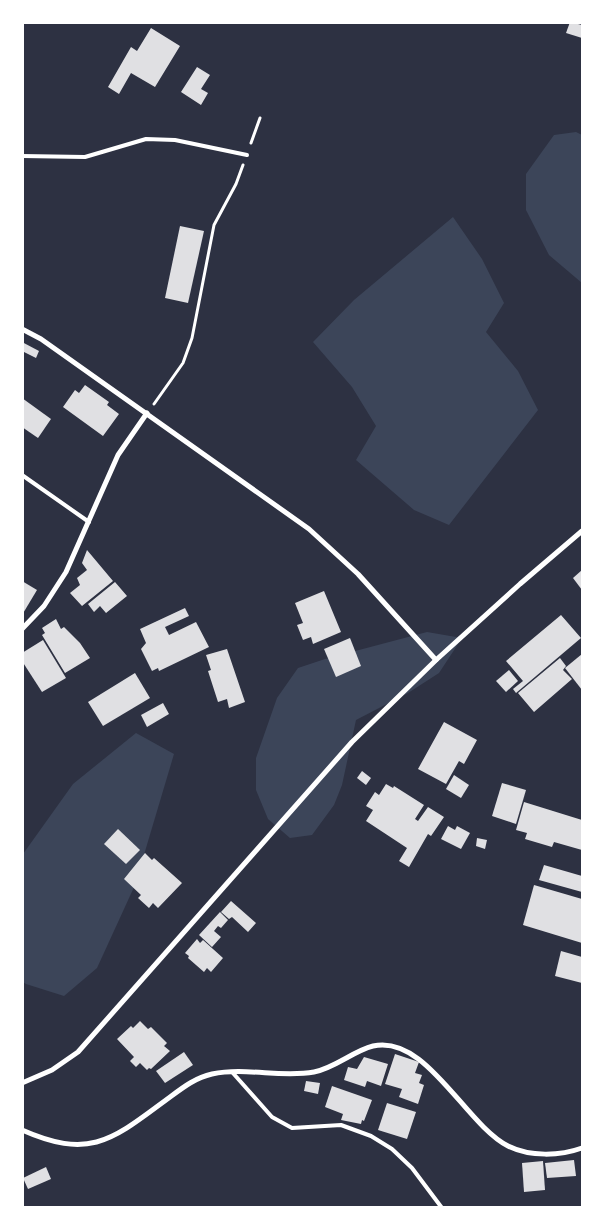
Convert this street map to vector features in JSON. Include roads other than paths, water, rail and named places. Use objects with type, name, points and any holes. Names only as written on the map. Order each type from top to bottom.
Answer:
[{"type":"street","points":[[22,329],[41,339],[309,529],[358,574],[436,660]]},
{"type":"street","points":[[22,629],[44,606],[66,572],[118,455],[147,413]]},
{"type":"street","points":[[22,1083],[52,1070],[78,1052],[352,742],[436,660],[582,531]]},
{"type":"street","points":[[22,1130],[69,1144],[91,1145],[122,1132],[188,1084],[212,1074],[232,1072],[316,1072],[374,1046],[398,1046],[416,1055],[476,1120],[508,1146],[541,1154],[570,1152],[582,1148]]},
{"type":"lane","points":[[22,156],[85,157],[146,139],[176,140],[247,155]]},
{"type":"lane","points":[[22,475],[89,522]]},
{"type":"lane","points":[[232,1072],[272,1117],[292,1128],[341,1126],[371,1136],[392,1149],[412,1168],[442,1208]]}]
